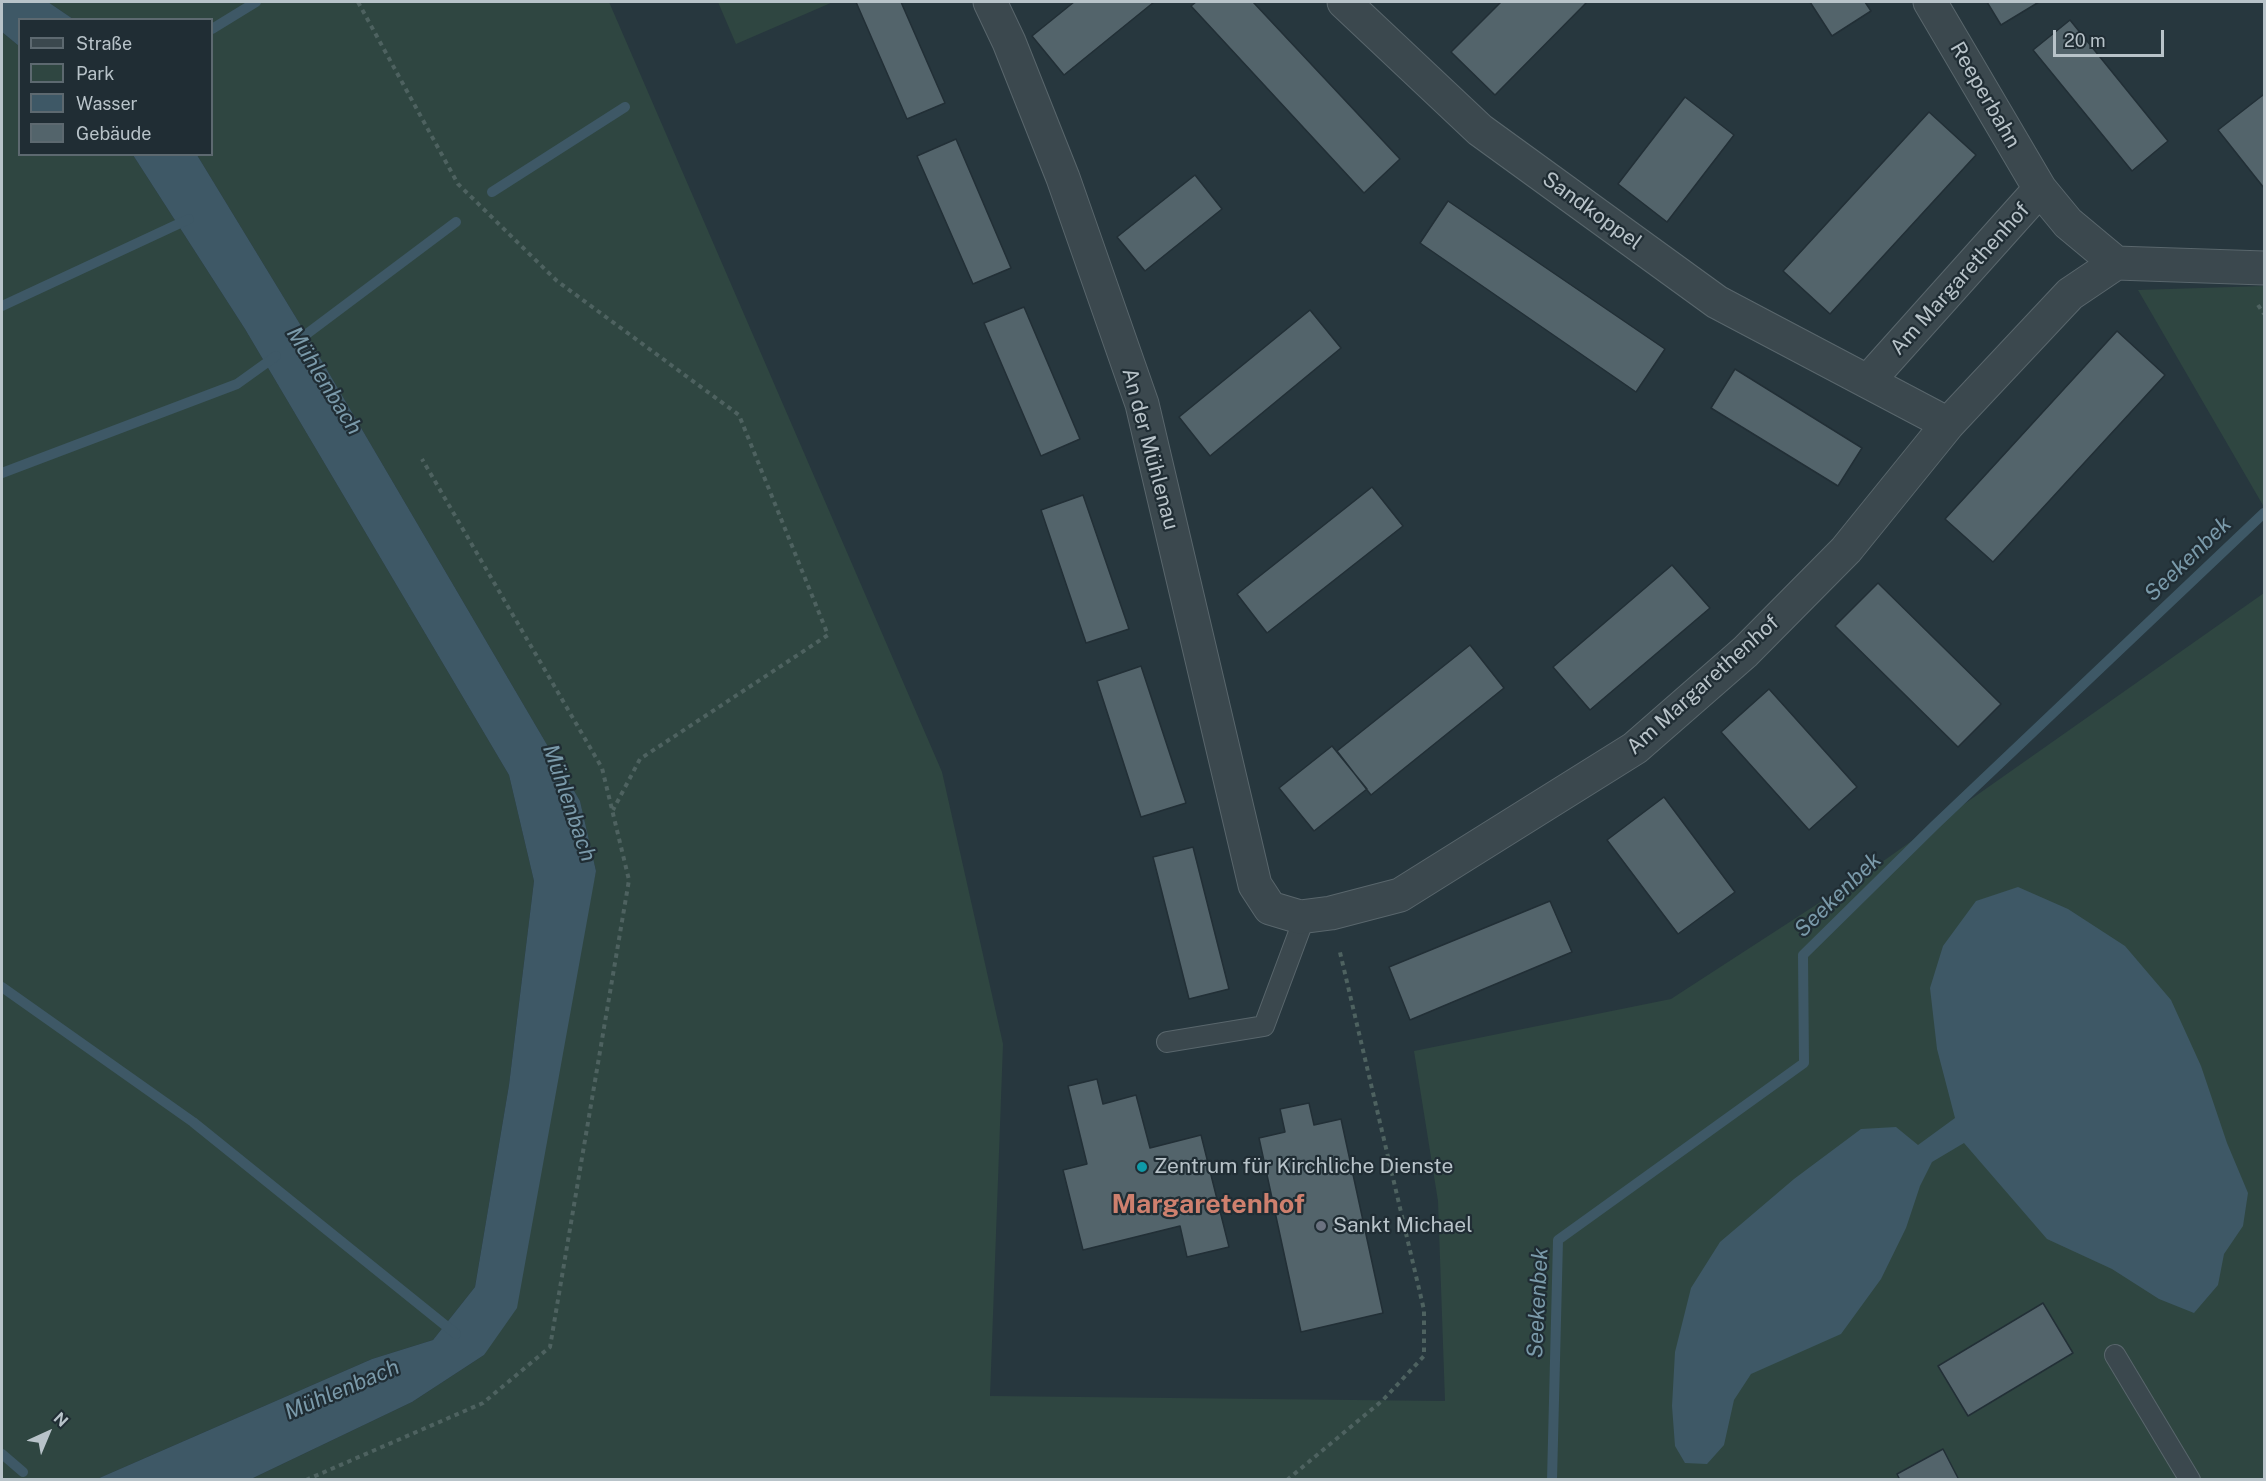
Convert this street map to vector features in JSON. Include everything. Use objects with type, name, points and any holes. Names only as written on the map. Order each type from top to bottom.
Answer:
[{"type":"street","name":"An der Mühlenau","points":[[990,2],[1009,42],[1063,178],[1142,404],[1255,885],[1270,908]]},
{"type":"street","name":"Sandkoppel","points":[[1344,2],[1480,130],[1508,151],[1718,302],[1869,380]]},
{"type":"street","name":"Reeperbahn","points":[[1930,2],[2040,189]]},
{"type":"street","name":"Am Margarethenhof","points":[[1270,908],[1318,914],[1400,895],[1635,748],[1745,652],[1846,550],[1948,424],[2070,294],[2116,263],[2068,223],[2040,189],[1869,380]]},
{"type":"street","points":[[2116,263],[2265,268]]},
{"type":"street","points":[[1869,380],[1948,424]]},
{"type":"lane","points":[[1167,1042],[1264,1026],[1318,914]]},
{"type":"lane","points":[[2115,1355],[2190,1479]]},
{"type":"path","points":[[358,2],[458,184],[557,281],[739,415],[828,635],[640,759],[613,811]]},
{"type":"path","points":[[306,1479],[483,1403],[550,1347],[629,880],[602,768],[422,459]]},
{"type":"path","points":[[1287,1479],[1383,1400],[1424,1356],[1424,1310],[1318,914]]},
{"type":"green space","points":[[48,2],[609,2],[942,772],[1003,1044],[990,1396],[1445,1401],[1438,1201],[1414,1051],[1671,999],[1879,864],[2264,593],[2264,1479],[251,1479],[412,1402],[484,1355],[596,871],[580,801],[306,334],[198,156],[213,156],[213,18],[72,18]]},
{"type":"green space","points":[[718,2],[833,2],[736,44]]},
{"type":"green space","points":[[2,32],[18,45],[18,156],[134,156],[245,329],[509,775],[534,881],[509,1085],[475,1287],[433,1340],[372,1359],[97,1479],[2,1479]]},
{"type":"green space","points":[[2264,286],[2264,507],[2138,290]]},
{"type":"water","points":[[2,2],[48,2],[72,18],[18,18],[18,45],[2,32]]},
{"type":"water","name":"Mühlenbach","points":[[134,156],[198,156],[306,334],[580,801],[596,871],[517,1308],[484,1355],[412,1402],[251,1479],[97,1479],[372,1359],[433,1340],[475,1287],[509,1085],[534,881],[509,775],[245,329]]},
{"type":"water","points":[[2018,887],[2068,909],[2125,946],[2171,1000],[2201,1066],[2227,1143],[2248,1193],[2243,1226],[2224,1254],[2218,1285],[2194,1313],[2159,1299],[2112,1269],[2047,1239],[1964,1143],[1932,1162],[1920,1186],[1906,1228],[1881,1279],[1841,1334],[1751,1374],[1734,1400],[1724,1445],[1707,1464],[1685,1463],[1675,1446],[1672,1406],[1675,1352],[1691,1288],[1720,1242],[1794,1179],[1861,1129],[1896,1127],[1918,1145],[1955,1118],[1937,1049],[1930,988],[1943,946],[1976,901]]},
{"type":"building","points":[[856,2],[901,2],[945,103],[907,119]]},
{"type":"building","points":[[1074,2],[1154,2],[1064,75],[1032,36]]},
{"type":"building","points":[[1196,2],[1253,2],[1400,159],[1364,193],[1191,6]]},
{"type":"building","points":[[1501,2],[1587,2],[1495,95],[1451,52]]},
{"type":"building","points":[[1810,2],[1865,2],[1871,11],[1832,36]]},
{"type":"building","points":[[1987,2],[2039,2],[2001,25]]},
{"type":"building","points":[[2070,20],[2168,141],[2132,171],[2033,50]]},
{"type":"building","points":[[2263,95],[2264,97],[2264,188],[2218,130]]},
{"type":"building","points":[[1685,97],[1734,135],[1667,222],[1618,184]]},
{"type":"building","points":[[1929,112],[1976,155],[1830,314],[1783,271]]},
{"type":"building","points":[[956,139],[1011,268],[973,284],[917,156]]},
{"type":"building","points":[[1195,175],[1222,209],[1145,271],[1117,237]]},
{"type":"building","points":[[1448,201],[1665,349],[1636,392],[1420,243]]},
{"type":"building","points":[[1024,307],[1080,439],[1041,456],[984,323]]},
{"type":"building","points":[[1310,310],[1341,348],[1210,456],[1179,417]]},
{"type":"building","points":[[2117,331],[2165,375],[1993,562],[1945,519]]},
{"type":"building","points":[[1735,369],[1862,448],[1838,486],[1711,408]]},
{"type":"building","points":[[1372,487],[1403,526],[1267,633],[1237,594]]},
{"type":"building","points":[[1083,495],[1129,629],[1086,643],[1041,510]]},
{"type":"building","points":[[1672,565],[1710,608],[1590,710],[1553,667]]},
{"type":"building","points":[[1878,583],[2001,704],[1958,747],[1835,626]]},
{"type":"building","points":[[1470,645],[1504,688],[1371,795],[1337,751]]},
{"type":"building","points":[[1141,666],[1186,803],[1141,817],[1097,681]]},
{"type":"building","points":[[1769,689],[1857,787],[1809,830],[1721,732]]},
{"type":"building","points":[[1332,746],[1367,789],[1314,831],[1279,788]]},
{"type":"building","points":[[1664,797],[1735,892],[1678,934],[1607,840]]},
{"type":"building","points":[[1193,847],[1229,989],[1189,999],[1153,857]]},
{"type":"building","points":[[1550,901],[1572,952],[1410,1020],[1389,967]]},
{"type":"building","name":"Zentrum für Kirchliche Dienste","points":[[1097,1079],[1103,1104],[1136,1095],[1150,1148],[1201,1135],[1229,1247],[1187,1257],[1180,1226],[1083,1250],[1063,1170],[1087,1164],[1068,1086]]},
{"type":"building","name":"Sankt Michael","points":[[1309,1103],[1314,1125],[1341,1119],[1383,1313],[1301,1332],[1259,1138],[1285,1132],[1280,1109]]},
{"type":"building","points":[[2043,1303],[2073,1353],[1968,1416],[1938,1366]]},
{"type":"building","points":[[1943,1449],[1959,1480],[1900,1480],[1897,1474]]},
{"type":"waterway","points":[[213,28],[256,2]]},
{"type":"waterway","points":[[492,192],[625,107]]},
{"type":"waterway","points":[[2,306],[189,219]]},
{"type":"waterway","name":"Mühlenbach","points":[[296,342],[456,222]]},
{"type":"waterway","points":[[2,473],[237,384],[276,356]]},
{"type":"waterway","name":"Seekenbek","points":[[1552,1480],[1558,1240],[1804,1063],[1803,955],[1935,825],[2264,513]]},
{"type":"waterway","points":[[2,987],[193,1122],[456,1334]]},
{"type":"waterway","points":[[2,1454],[23,1472]]},
{"type":"place","name":"Zentrum für Kirchliche Dienste","points":[[1142,1167]]},
{"type":"place","name":"Sankt Michael","points":[[1321,1226]]},
{"type":"district","name":"Margaretenhof","points":[[1208,1205]]}]
